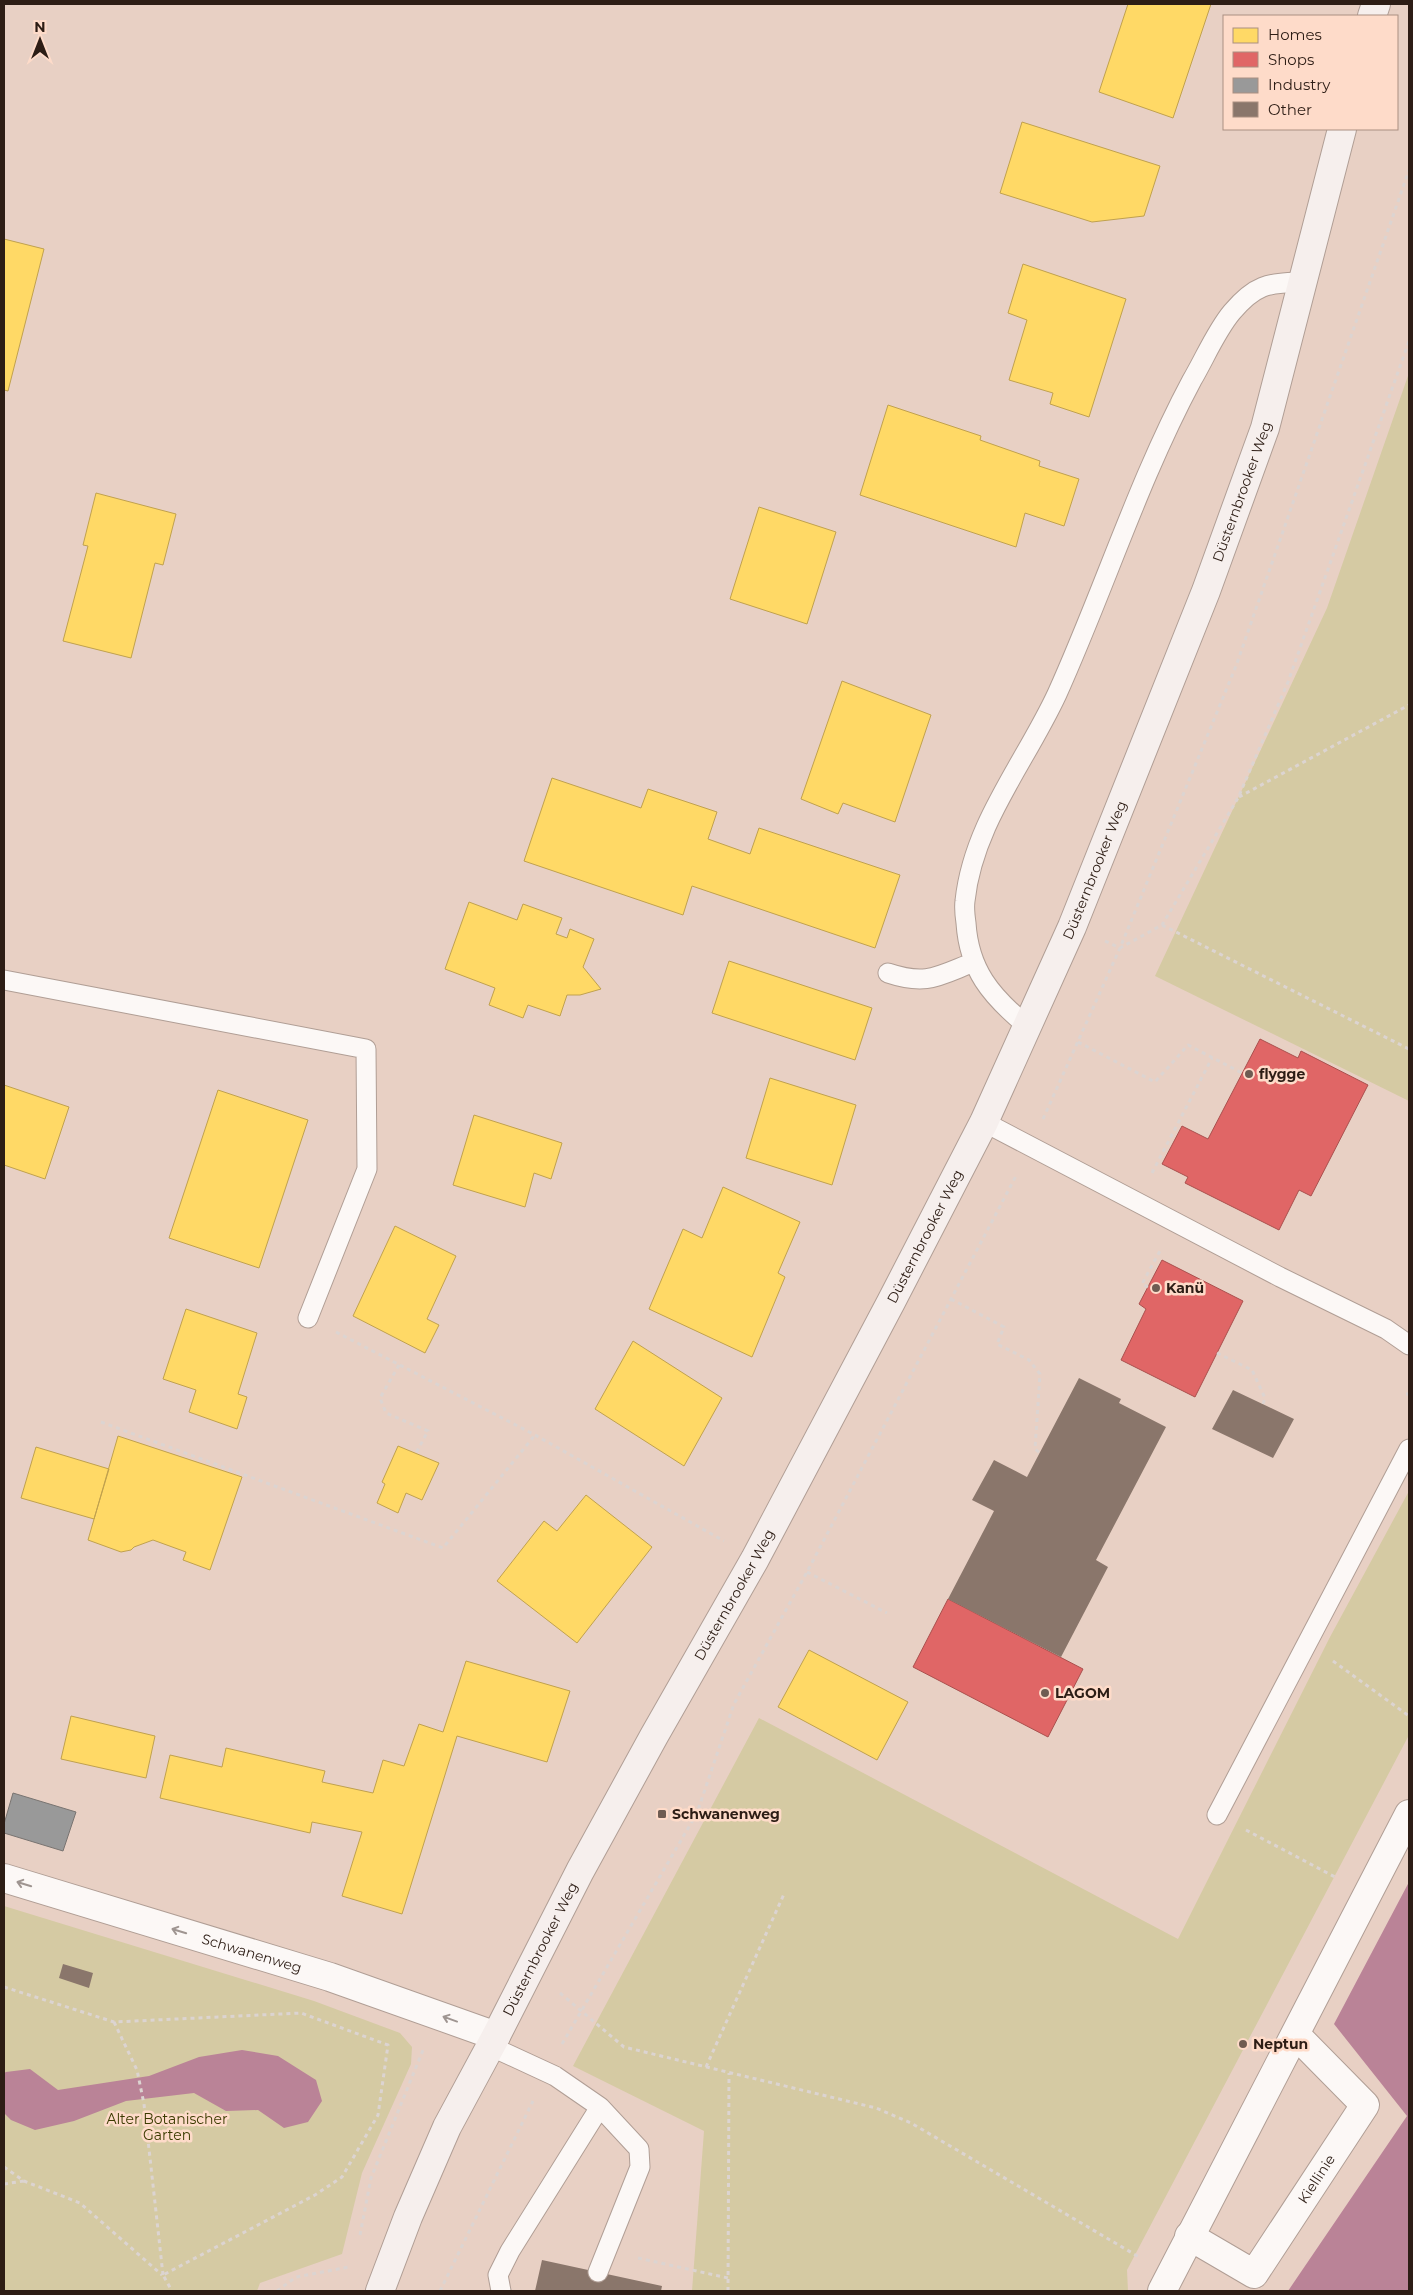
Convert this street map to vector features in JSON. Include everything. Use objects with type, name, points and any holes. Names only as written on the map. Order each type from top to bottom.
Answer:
[{"type":"street","name":"Düsternbrooker Weg","points":[[380,2291],[408,2217],[447,2127],[580,1871],[645,1752],[755,1559],[891,1302],[984,1122],[1026,1025],[1072,927],[1206,591],[1265,428],[1301,282],[1342,130]]},
{"type":"street","points":[[1166,2283],[1409,1814]]},
{"type":"street","name":"Schwanenweg","points":[[4,1878],[330,1977],[437,2014],[493,2041]]},
{"type":"street","name":"Kiellinie","points":[[1189,2236],[1254,2274],[1365,2105],[1296,2035]]},
{"type":"lane","points":[[1026,1025],[1002,1005],[985,985],[974,962],[967,940],[964,903],[971,866],[981,838],[1056,696],[1160,444],[1217,335],[1231,313],[1249,295],[1271,283],[1301,282]]},
{"type":"lane","points":[[888,973],[907,979],[921,980],[974,962]]},
{"type":"lane","points":[[4,980],[366,1048],[367,1169],[308,1318]]},
{"type":"lane","points":[[984,1122],[1136,1202],[1386,1329],[1409,1345]]},
{"type":"lane","points":[[1216,1815],[1409,1449]]},
{"type":"lane","points":[[493,2041],[555,2076],[600,2107],[638,2149],[640,2167],[598,2272]]},
{"type":"lane","points":[[501,2291],[498,2275],[510,2251],[600,2107]]},
{"type":"path","points":[[1072,927],[1120,948],[1162,925],[1238,798],[1288,682],[1409,341]]},
{"type":"path","points":[[1238,798],[1409,705]]},
{"type":"path","points":[[1162,925],[1409,1048]]},
{"type":"path","points":[[1078,1042],[1155,1082],[1188,1045],[1242,1073]]},
{"type":"path","points":[[1136,1202],[1212,1058]]},
{"type":"path","points":[[1148,1287],[1142,1284],[1175,1222]]},
{"type":"path","points":[[950,1299],[1004,1327],[996,1344],[1029,1360],[1040,1374],[1035,1449],[1040,1453]]},
{"type":"path","points":[[308,1318],[534,1435],[755,1559]]},
{"type":"path","points":[[1216,1353],[1252,1370],[1265,1398],[1263,1404]]},
{"type":"path","points":[[399,1365],[380,1398],[386,1413],[428,1431],[416,1453]]},
{"type":"path","points":[[101,1422],[443,1548],[534,1435]]},
{"type":"path","points":[[807,1572],[887,1613]]},
{"type":"path","points":[[1306,1645],[1323,1653],[1409,1716]]},
{"type":"path","points":[[1216,1815],[1366,1894]]},
{"type":"path","points":[[706,2067],[784,1894]]},
{"type":"path","points":[[531,1968],[624,2047],[876,2108],[911,2123],[1166,2283]]},
{"type":"path","points":[[4,1987],[114,2022],[301,2013],[388,2045],[378,2115],[342,2177],[315,2195],[163,2275]]},
{"type":"path","points":[[360,2236],[371,2178],[437,2014]]},
{"type":"path","points":[[114,2022],[137,2070],[144,2104],[163,2275]]},
{"type":"path","points":[[728,2291],[729,2073]]},
{"type":"path","points":[[4,2167],[24,2181],[80,2203],[163,2275],[172,2291]]},
{"type":"path","points":[[4,2184],[24,2181]]},
{"type":"path","points":[[606,2251],[728,2278]]},
{"type":"path","points":[[277,2291],[296,2277],[354,2266]]},
{"type":"green space","points":[[1409,373],[1409,1101],[1155,976],[1327,608]]},
{"type":"green space","points":[[1409,1491],[1409,1735],[1127,2270],[1128,2291],[692,2291],[704,2131],[573,2066],[759,1718],[1178,1939],[1330,1637]]},
{"type":"green space","name":"Alter Botanischer Garten","points":[[4,1906],[314,2001],[400,2033],[412,2047],[411,2064],[362,2173],[342,2254],[260,2283],[257,2291],[4,2291]]},
{"type":"shaded area","points":[[1409,1882],[1409,2291],[1288,2291],[1407,2116],[1334,2024]]},
{"type":"shaded area","points":[[242,2050],[278,2056],[316,2080],[322,2101],[308,2122],[284,2128],[258,2110],[226,2111],[194,2093],[126,2101],[74,2121],[35,2130],[11,2120],[4,2113],[4,2073],[6,2072],[30,2069],[58,2090],[149,2076],[199,2057]]},
{"type":"building: Homes","points":[[1128,4],[1211,4],[1173,118],[1099,92]]},
{"type":"building: Homes","points":[[1022,122],[1160,166],[1144,216],[1092,222],[1000,193]]},
{"type":"building: Homes","points":[[4,239],[44,249],[8,391],[4,390]]},
{"type":"building: Homes","points":[[1023,264],[1126,299],[1089,417],[1050,404],[1053,393],[1009,380],[1027,320],[1008,313]]},
{"type":"building: Homes","points":[[888,405],[981,436],[980,440],[1040,461],[1039,466],[1079,479],[1064,526],[1025,513],[1016,547],[860,495]]},
{"type":"building: Homes","points":[[96,493],[176,514],[163,565],[155,563],[131,658],[63,641],[88,546],[83,545]]},
{"type":"building: Homes","points":[[759,507],[836,532],[807,624],[730,599]]},
{"type":"building: Homes","points":[[842,681],[931,715],[895,822],[843,803],[838,814],[801,799]]},
{"type":"building: Homes","points":[[552,778],[641,808],[648,789],[717,812],[708,839],[750,854],[759,828],[900,875],[875,948],[692,886],[683,915],[524,861]]},
{"type":"building: Homes","points":[[469,902],[517,920],[523,904],[562,918],[556,934],[567,938],[570,929],[594,939],[583,967],[601,989],[580,995],[567,995],[560,1016],[528,1005],[523,1018],[489,1005],[495,988],[445,969]]},
{"type":"building: Homes","points":[[729,961],[872,1008],[855,1060],[712,1013]]},
{"type":"building: Homes","points":[[770,1078],[856,1105],[832,1185],[746,1158]]},
{"type":"building: Homes","points":[[4,1085],[69,1107],[45,1179],[4,1165]]},
{"type":"building: Homes","points":[[218,1090],[308,1120],[259,1268],[169,1238]]},
{"type":"building: Homes","points":[[474,1115],[562,1143],[551,1179],[534,1173],[525,1207],[453,1185]]},
{"type":"building: Homes","points":[[723,1187],[800,1222],[778,1273],[785,1277],[752,1357],[649,1309],[683,1229],[702,1238]]},
{"type":"building: Homes","points":[[395,1226],[456,1256],[427,1319],[439,1325],[425,1353],[353,1316]]},
{"type":"building: Homes","points":[[186,1309],[257,1333],[238,1394],[247,1397],[237,1429],[189,1412],[196,1390],[163,1379]]},
{"type":"building: Homes","points":[[633,1341],[722,1398],[684,1466],[595,1409]]},
{"type":"building: Homes","points":[[118,1436],[242,1477],[210,1570],[183,1560],[186,1552],[153,1540],[131,1550],[121,1552],[88,1540]]},
{"type":"building: Homes","points":[[398,1446],[439,1463],[422,1500],[406,1493],[398,1513],[377,1503],[385,1484],[382,1482]]},
{"type":"building: Homes","points":[[36,1447],[109,1469],[94,1519],[21,1498]]},
{"type":"building: Homes","points":[[586,1495],[652,1547],[577,1643],[497,1581],[544,1521],[557,1531]]},
{"type":"building: Homes","points":[[809,1650],[908,1702],[877,1760],[778,1707]]},
{"type":"building: Homes","points":[[466,1661],[570,1691],[547,1762],[457,1736],[402,1914],[342,1896],[362,1832],[312,1822],[310,1833],[160,1798],[170,1755],[222,1767],[226,1748],[325,1771],[322,1782],[373,1793],[383,1760],[404,1766],[419,1724],[443,1732]]},
{"type":"building: Homes","points":[[71,1716],[155,1736],[146,1778],[61,1759]]},
{"type":"building: Shops","points":[[1260,1039],[1298,1058],[1301,1051],[1368,1085],[1311,1196],[1299,1190],[1279,1230],[1185,1183],[1188,1177],[1162,1164],[1182,1126],[1208,1139]]},
{"type":"building: Shops","points":[[1162,1260],[1243,1301],[1195,1397],[1121,1360],[1146,1309],[1139,1304]]},
{"type":"building: Shops","points":[[948,1599],[1083,1669],[1048,1737],[913,1667]]},
{"type":"building: Industry","points":[[13,1793],[76,1812],[63,1851],[4,1833],[4,1824]]},
{"type":"building: Other","points":[[1079,1378],[1121,1399],[1119,1403],[1166,1427],[1096,1560],[1108,1567],[1061,1657],[948,1599],[994,1511],[972,1500],[994,1460],[1027,1477]]},
{"type":"building: Other","points":[[1233,1390],[1294,1419],[1273,1458],[1212,1429]]},
{"type":"building: Other","points":[[63,1964],[93,1973],[89,1988],[59,1978]]},
{"type":"building: Other","points":[[542,2260],[662,2286],[661,2291],[535,2291]]},
{"type":"place","name":"flygge","points":[[1249,1074]]},
{"type":"place","name":"Kanü","points":[[1156,1288]]},
{"type":"place","name":"LAGOM","points":[[1045,1693]]},
{"type":"place","name":"Schwanenweg","points":[[662,1814]]},
{"type":"place","name":"Neptun","points":[[1243,2044]]}]
